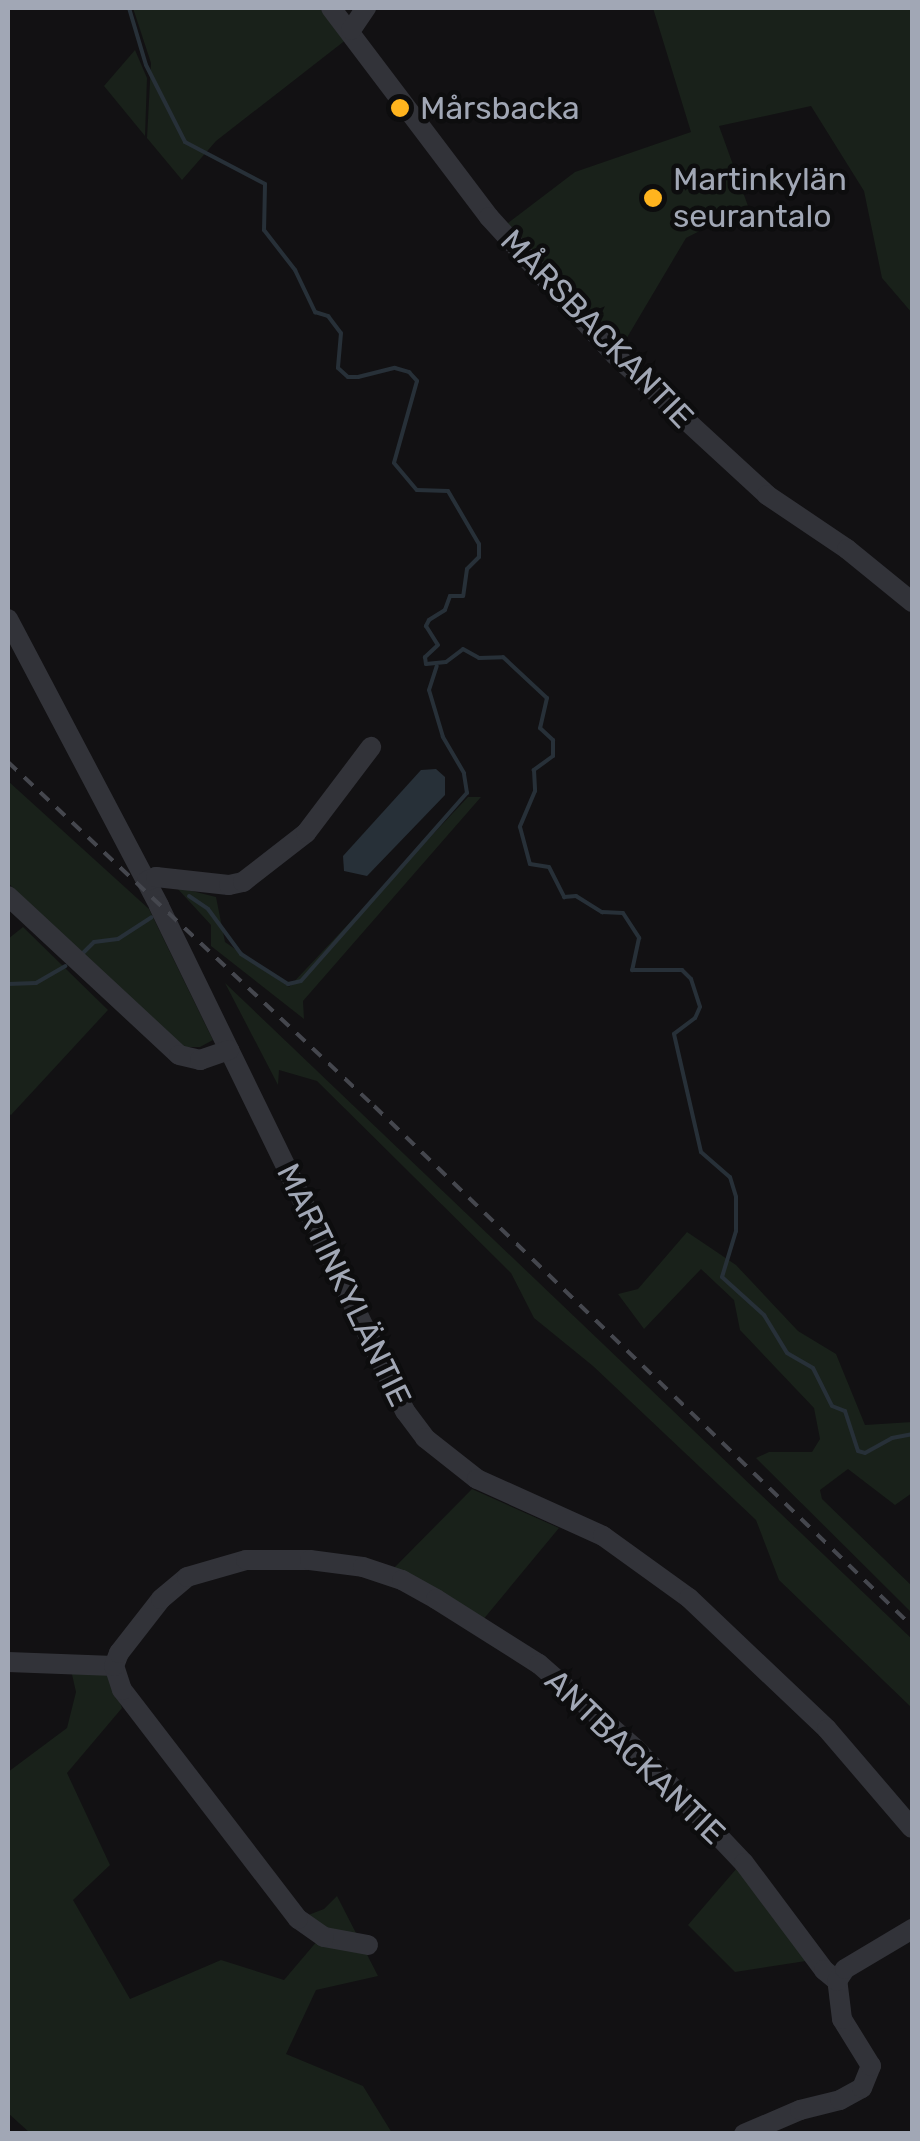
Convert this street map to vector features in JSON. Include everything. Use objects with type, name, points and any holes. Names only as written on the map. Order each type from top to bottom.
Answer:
[{"type":"street","name":"MÅRSBACKANTIE","points":[[331,8],[489,217],[614,354],[767,495],[912,602]]},
{"type":"street","points":[[351,30],[366,8]]},
{"type":"street","name":"MARTINKYLÄNTIE","points":[[8,619],[46,684],[146,882],[391,1388],[425,1438],[477,1479],[603,1536],[689,1598],[814,1715],[912,1828]]},
{"type":"street","points":[[146,882],[156,877],[229,885],[243,882],[306,833],[370,747]]},
{"type":"street","points":[[8,896],[179,1055],[200,1060],[228,1050]]},
{"type":"street","name":"ANTBACKANTIE","points":[[114,1666],[119,1652],[161,1599],[186,1576],[217,1565],[310,1560],[362,1567],[402,1580],[539,1664],[638,1751],[744,1863],[837,1982]]},
{"type":"street","points":[[8,1662],[114,1666],[122,1690],[274,1895],[324,1937],[368,1946]]},
{"type":"street","points":[[744,2134],[800,2110],[840,2100],[862,2088],[871,2066],[838,2007],[837,1982],[845,1969],[912,1929]]},
{"type":"shaded area","points":[[133,8],[319,8],[347,39],[216,141],[182,180],[147,138],[151,63]]},
{"type":"shaded area","points":[[653,8],[912,8],[912,313],[882,278],[864,191],[811,106],[719,126],[748,206],[686,238],[625,341],[611,343],[504,226],[575,172],[691,132]]},
{"type":"shaded area","points":[[135,50],[147,78],[145,136],[104,86]]},
{"type":"shaded area","points":[[436,769],[445,777],[445,795],[367,876],[344,871],[343,856],[421,770]]},
{"type":"shaded area","points":[[8,781],[149,909],[213,1040],[200,1047],[182,1047],[8,883]]},
{"type":"shaded area","points":[[468,797],[481,797],[303,1001],[304,1019],[211,946],[211,925],[176,887],[216,897],[225,942],[289,987]]},
{"type":"shaded area","points":[[23,927],[108,1010],[11,1115],[8,939]]},
{"type":"shaded area","points":[[225,983],[912,1639],[912,1708],[779,1580],[756,1520],[593,1366],[534,1318],[511,1273],[317,1081],[279,1070],[278,1085]]},
{"type":"shaded area","points":[[687,1232],[736,1265],[798,1331],[836,1354],[865,1425],[912,1422],[912,1493],[895,1505],[848,1469],[820,1490],[822,1499],[912,1586],[912,1613],[756,1458],[769,1452],[812,1452],[820,1439],[814,1408],[740,1330],[734,1300],[701,1269],[644,1329],[618,1294],[638,1289]]},
{"type":"shaded area","points":[[472,1489],[559,1528],[482,1621],[392,1570]]},
{"type":"shaded area","points":[[71,1670],[110,1675],[122,1708],[67,1773],[110,1865],[73,1900],[130,1999],[221,1960],[284,1980],[318,1940],[303,1917],[324,1909],[337,1896],[378,1976],[316,1990],[286,2054],[363,2086],[392,2133],[30,2133],[8,2113],[8,1772],[67,1728],[76,1692]]},
{"type":"shaded area","points":[[737,1868],[806,1961],[735,1972],[688,1925]]},
{"type":"waterway","points":[[129,8],[146,65],[185,142],[265,184],[264,230],[295,270],[315,312],[328,316],[341,333],[338,368],[348,377],[395,368],[409,372],[417,381],[394,463],[417,490],[448,491],[479,544],[479,557],[467,569],[463,596],[450,596],[445,610],[426,626],[438,645],[425,657],[426,664],[446,662],[463,649],[479,658],[503,657],[547,698],[540,728],[553,740],[553,756],[534,770],[535,791],[520,827],[530,864],[549,867],[564,897],[576,896],[602,912],[623,913],[639,938],[632,970],[682,970],[691,979],[700,1007],[695,1018],[674,1034],[701,1152],[730,1177],[736,1197],[736,1231],[722,1277],[764,1315],[787,1353],[813,1368],[832,1406],[845,1411],[858,1451],[865,1453],[892,1438],[912,1434]]},
{"type":"waterway","points":[[189,896],[208,909],[241,954],[288,984],[301,981],[467,793],[464,773],[443,737],[429,690],[437,666]]},
{"type":"waterway","points":[[82,954],[94,942],[118,939],[152,917]]},
{"type":"waterway","points":[[8,984],[36,983],[65,966]]},
{"type":"railway","points":[[8,762],[374,1106],[912,1626]]},
{"type":"place","name":"Mårsbacka","points":[[400,108]]},
{"type":"place","name":"Martinkylän seurantalo","points":[[653,198]]}]
